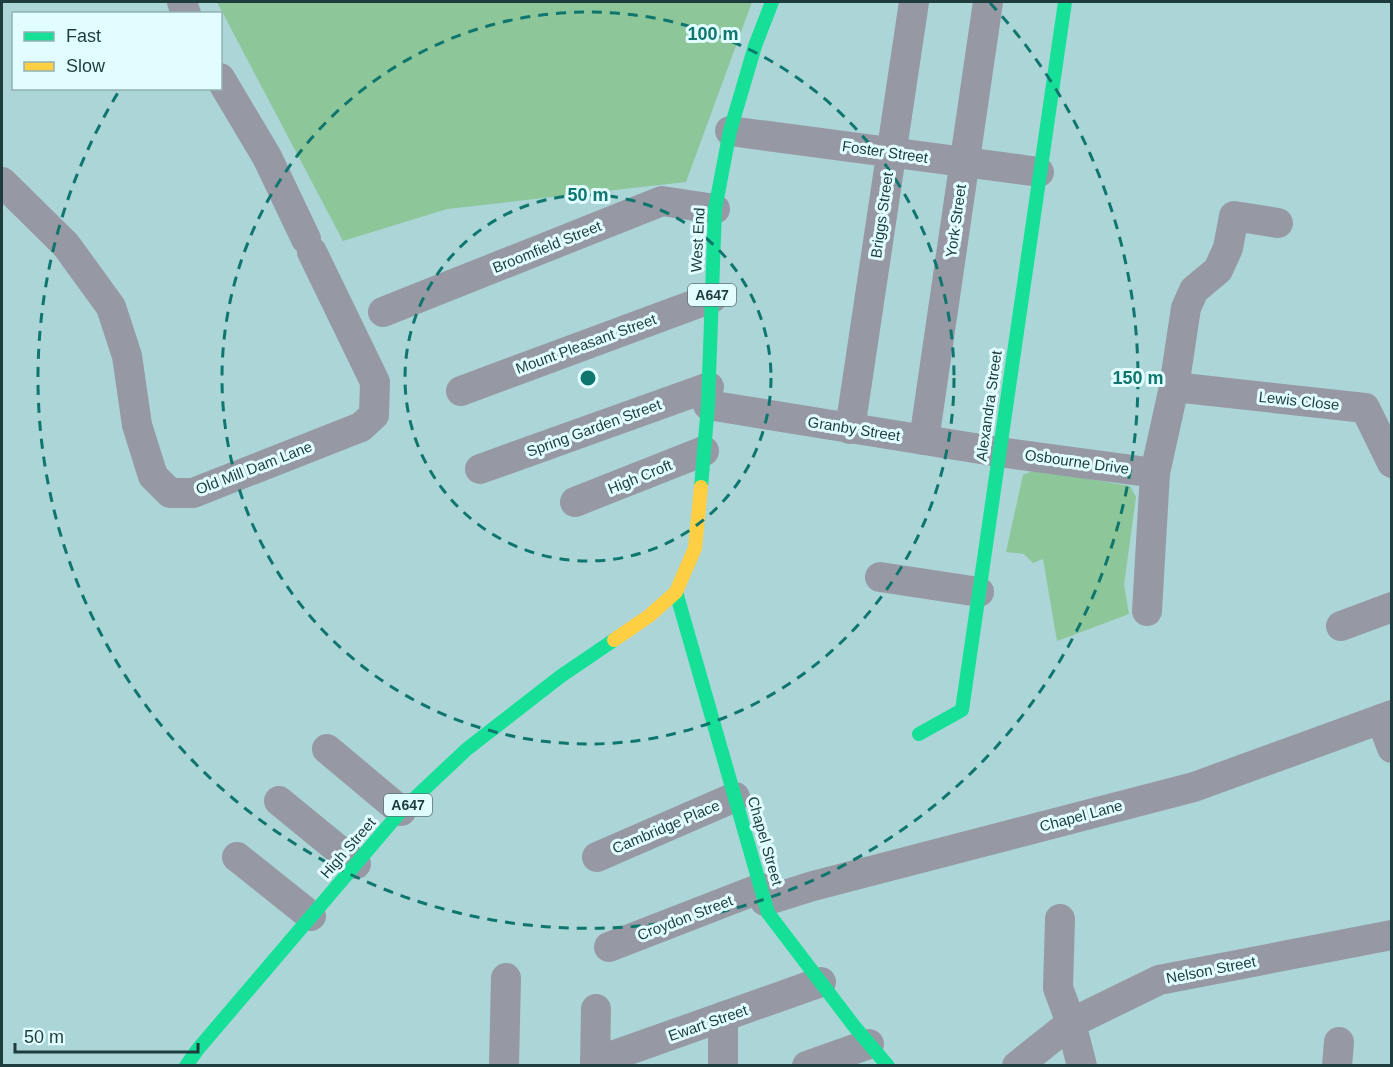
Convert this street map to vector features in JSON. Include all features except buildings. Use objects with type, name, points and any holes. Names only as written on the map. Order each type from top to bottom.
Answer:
[{"type":"main road","name":"West End","points":[[676,592],[695,548],[709,396],[715,209],[730,131],[755,46],[772,2]]},
{"type":"main road","name":"Alexandra Street","points":[[919,734],[962,710],[1065,2]]},
{"type":"main road","name":"Chapel Street","points":[[676,592],[768,912],[879,1055]]},
{"type":"main road","name":"High Street","points":[[186,1065],[401,811],[467,749],[567,672],[649,616],[676,592]]},
{"type":"street","name":"Briggs Street","points":[[850,429],[914,2]]},
{"type":"street","name":"York Street","points":[[924,440],[988,2]]},
{"type":"street","name":"Old Mill Dam Lane","points":[[2,182],[66,245],[111,307],[127,356],[136,425],[153,476],[170,493],[193,493],[361,427],[374,415],[375,382],[267,157],[222,81]]},
{"type":"street","name":"Foster Street","points":[[730,131],[1039,172]]},
{"type":"street","name":"Broomfield Street","points":[[383,312],[662,201],[715,209]]},
{"type":"street","points":[[1147,611],[1155,473],[1174,387],[1186,308],[1194,290],[1218,270],[1228,248],[1234,216],[1278,223]]},
{"type":"street","name":"Mount Pleasant Street","points":[[460,391],[712,298]]},
{"type":"street","name":"Lewis Close","points":[[1174,387],[1365,408],[1392,463]]},
{"type":"street","name":"Granby Street","points":[[709,396],[850,429],[999,452]]},
{"type":"street","name":"Spring Garden Street","points":[[480,469],[709,396]]},
{"type":"street","name":"High Croft","points":[[575,502],[704,451]]},
{"type":"street","name":"Osbourne Drive","points":[[999,452],[1155,473]]},
{"type":"street","points":[[880,577],[979,592]]},
{"type":"street","points":[[1341,626],[1392,607]]},
{"type":"street","points":[[1386,717],[1392,748]]},
{"type":"street","name":"Chapel Lane","points":[[763,895],[813,886],[1194,787],[1386,717]]},
{"type":"street","points":[[327,748],[401,811]]},
{"type":"street","name":"Cambridge Place","points":[[597,857],[735,797]]},
{"type":"street","points":[[279,801],[356,864]]},
{"type":"street","points":[[237,857],[311,916]]},
{"type":"street","name":"Croydon Street","points":[[609,947],[763,895]]},
{"type":"street","points":[[1060,919],[1058,988],[1071,1023],[1082,1065]]},
{"type":"street","name":"Nelson Street","points":[[1017,1065],[1071,1023],[1159,980],[1392,935]]},
{"type":"street","points":[[504,1065],[506,978]]},
{"type":"street","name":"Ewart Street","points":[[595,1064],[821,982]]},
{"type":"street","points":[[595,1064],[596,1009]]},
{"type":"street","points":[[723,1017],[723,1065]]},
{"type":"street","points":[[807,1065],[879,1055]]},
{"type":"green space","points":[[217,2],[752,2],[686,182],[447,209],[343,241]]},
{"type":"green space","points":[[1035,470],[1130,486],[1136,497],[1124,585],[1129,614],[1057,641],[1043,559],[1033,563],[1024,554],[1006,552],[1023,475]]},
{"type":"traffic: fast","points":[[701,487],[708,405],[715,209],[730,131],[755,46],[772,2]]},
{"type":"traffic: fast","points":[[919,734],[962,710],[1065,2]]},
{"type":"traffic: fast","points":[[676,592],[768,913],[854,1026],[888,1066]]},
{"type":"traffic: fast","points":[[186,1066],[401,811],[467,749],[561,676],[614,640]]},
{"type":"traffic: slow","points":[[614,640],[649,616],[676,592],[695,548],[701,487]]}]
